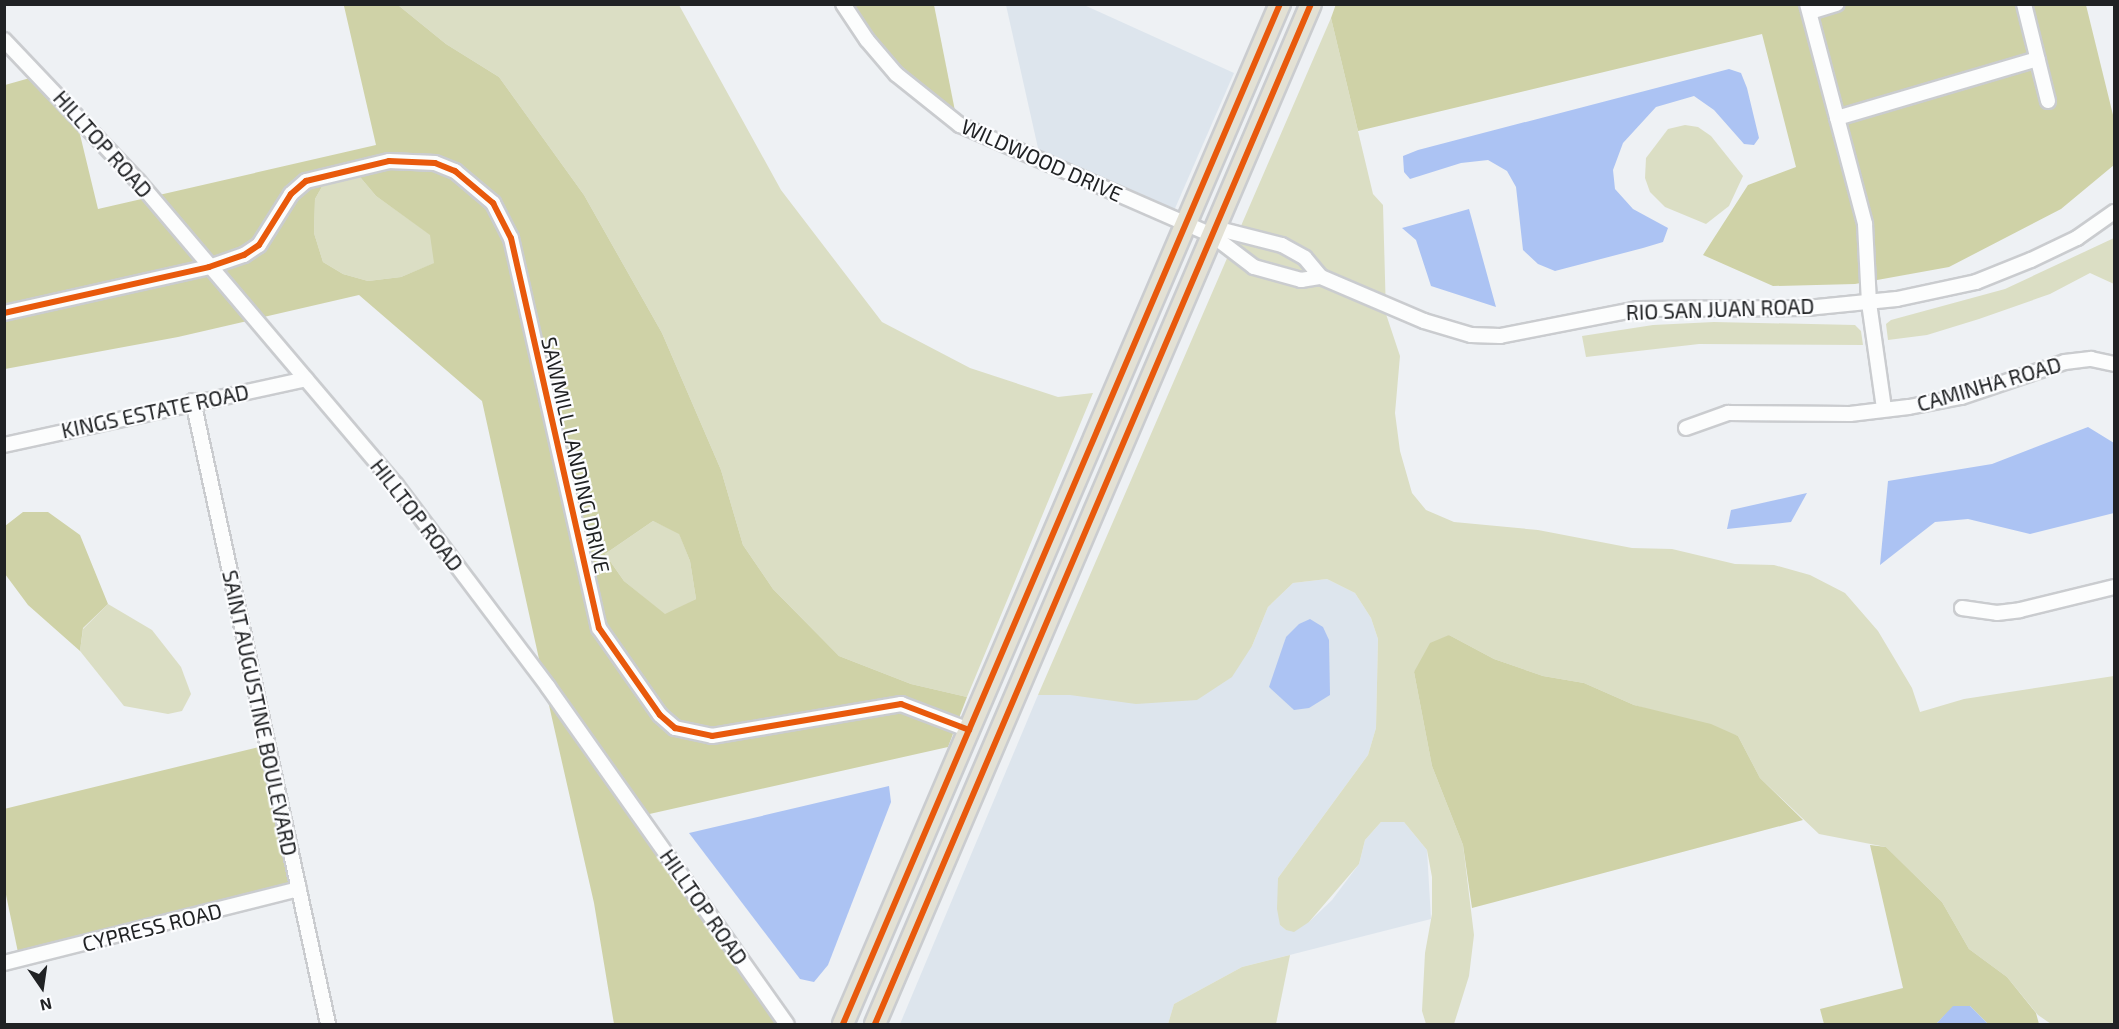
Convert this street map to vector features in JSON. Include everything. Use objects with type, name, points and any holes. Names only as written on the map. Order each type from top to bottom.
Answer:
[{"type":"highway","points":[[843,1024],[1280,4]]},
{"type":"highway","points":[[875,1024],[1311,4]]},
{"type":"street","name":"WILDWOOD DRIVE","points":[[843,4],[867,40],[896,74],[960,125],[1185,224],[1214,232]]},
{"type":"street","points":[[1837,4],[1809,8],[1865,224],[1869,303],[1884,409]]},
{"type":"street","points":[[2024,4],[2048,101]]},
{"type":"street","name":"HILLTOP ROAD","points":[[4,40],[98,136],[396,485],[526,656],[787,1024]]},
{"type":"street","points":[[1837,118],[2038,58]]},
{"type":"street","name":"SAWMILL LANDING DRIVE","points":[[4,312],[209,267],[244,255],[259,245],[291,194],[306,182],[389,161],[435,163],[455,171],[493,202],[507,230],[599,628],[660,716],[675,728],[712,736],[902,704],[969,730]]},
{"type":"street","name":"RIO SAN JUAN ROAD","points":[[1214,232],[1282,245],[1305,258],[1321,277],[1424,321],[1471,335],[1500,336],[1637,309],[1807,308],[1869,303],[1976,282],[2077,238],[2112,218]]},
{"type":"street","name":"RIO SAN JUAN ROAD","points":[[1214,232],[1254,267],[1301,280],[1321,277]]},
{"type":"street","name":"CAMINHA ROAD","points":[[1686,428],[1728,413],[1812,415],[1884,409],[1960,397],[2065,362],[2091,359],[2115,364]]},
{"type":"street","name":"KINGS ESTATE ROAD","points":[[4,445],[193,401],[306,379]]},
{"type":"street","name":"SAINT AUGUSTINE BOULEVARD","points":[[193,401],[328,1024]]},
{"type":"street","points":[[1962,608],[1998,613],[2115,588]]},
{"type":"street","name":"CYPRESS ROAD","points":[[4,963],[299,890]]},
{"type":"shaded area","points":[[1006,5],[1084,5],[1234,73],[1173,213],[1040,157]]},
{"type":"shaded area","points":[[1327,579],[1355,593],[1371,618],[1378,639],[1376,728],[1368,755],[1278,878],[1280,925],[1286,930],[1309,922],[1332,900],[1359,864],[1365,840],[1382,821],[1404,822],[1427,850],[1431,919],[1242,967],[1174,1004],[1168,1024],[900,1024],[1038,695],[1070,695],[1252,646],[1268,607],[1293,583]],"holes":[[[1286,637],[1329,640],[1269,688],[1277,672]]]},
{"type":"green space","points":[[1336,4],[2086,5],[2114,119],[2114,165],[2061,209],[1949,267],[1855,284],[1773,286],[1703,255],[1748,185],[1796,167],[1762,34],[1358,131],[1331,18]]},
{"type":"green space","points":[[398,5],[679,5],[781,190],[882,322],[970,368],[1058,397],[1093,393],[967,697],[911,684],[839,656],[773,589],[743,545],[721,470],[662,333],[584,195],[499,77],[446,44]]},
{"type":"green space","points":[[398,5],[446,44],[499,77],[584,195],[662,333],[721,470],[743,545],[773,589],[839,656],[911,684],[967,697],[948,747],[645,815],[541,668],[482,401],[359,295],[178,337],[5,369],[5,85],[37,76],[76,118],[98,209],[376,145],[344,6]],"holes":[[[332,169],[355,171],[376,196],[430,235],[434,263],[401,277],[368,281],[343,274],[323,262],[314,233],[315,199]],[[653,521],[679,534],[690,561],[696,599],[665,614],[624,581],[605,554]]]},
{"type":"green space","points":[[849,5],[934,5],[956,116],[889,60]]},
{"type":"green space","points":[[1331,18],[1373,194],[1383,205],[1386,314],[1400,356],[1395,413],[1400,451],[1412,493],[1426,510],[1454,522],[1538,530],[1632,548],[1672,549],[1735,564],[1774,565],[1810,575],[1845,593],[1878,631],[1912,688],[1920,712],[1964,699],[2114,676],[2114,1024],[2051,1024],[2038,1015],[2007,977],[1969,949],[1942,902],[1886,847],[1819,834],[1760,778],[1738,736],[1634,705],[1584,683],[1543,676],[1494,659],[1449,635],[1414,672],[1432,766],[1463,845],[1474,935],[1469,976],[1454,1024],[1426,1024],[1422,1011],[1425,953],[1432,914],[1432,877],[1427,850],[1404,822],[1381,822],[1365,840],[1359,864],[1309,922],[1294,932],[1286,930],[1280,925],[1277,909],[1278,878],[1368,755],[1376,728],[1378,639],[1371,618],[1355,593],[1327,579],[1293,583],[1268,607],[1252,646],[1232,677],[1197,700],[1136,704],[1070,695],[1038,695]]},
{"type":"green space","points":[[1685,125],[1698,127],[1711,136],[1743,176],[1729,206],[1706,224],[1665,207],[1650,192],[1645,178],[1646,158],[1668,129]]},
{"type":"green space","points":[[332,169],[355,171],[376,196],[431,235],[435,263],[401,277],[368,281],[343,274],[323,262],[314,233],[315,199]]},
{"type":"green space","points":[[2114,238],[2114,284],[2090,273],[2050,294],[1979,319],[1927,335],[1888,340],[1886,324],[1891,320],[2005,289]]},
{"type":"green space","points":[[1714,322],[1855,325],[1861,331],[1863,345],[1699,344],[1586,357],[1582,336],[1653,325]]},
{"type":"green space","points":[[23,512],[48,512],[80,535],[108,604],[83,628],[80,651],[28,605],[5,574],[5,526]]},
{"type":"green space","points":[[653,521],[679,533],[690,561],[696,599],[665,615],[624,581],[605,554]]},
{"type":"green space","points":[[108,604],[152,630],[181,667],[191,694],[182,711],[168,714],[124,706],[80,651],[83,629]]},
{"type":"green space","points":[[1449,635],[1494,659],[1543,676],[1584,683],[1634,705],[1711,724],[1738,736],[1760,778],[1803,820],[1472,908],[1463,845],[1432,766],[1414,672],[1430,643]]},
{"type":"green space","points":[[546,692],[781,1024],[614,1024],[594,903]]},
{"type":"green space","points":[[267,745],[298,897],[20,962],[5,890],[4,809]]},
{"type":"green space","points":[[1870,845],[1886,847],[1942,902],[1969,949],[2007,977],[2036,1013],[2039,1024],[1988,1024],[1970,1006],[1954,1006],[1936,1024],[1824,1024],[1820,1009],[1903,988]]},
{"type":"green space","points":[[1290,955],[1276,1024],[1168,1024],[1174,1004],[1242,967]]},
{"type":"water","points":[[1729,69],[1741,73],[1747,88],[1759,138],[1754,145],[1744,144],[1714,110],[1694,96],[1656,107],[1623,143],[1613,170],[1615,189],[1633,209],[1668,228],[1663,242],[1555,271],[1538,264],[1523,250],[1516,187],[1507,171],[1488,160],[1461,163],[1410,179],[1404,172],[1403,156],[1418,150]]},
{"type":"water","points":[[1469,209],[1496,307],[1431,286],[1416,240],[1402,228]]},
{"type":"water","points":[[2088,427],[2114,443],[2114,513],[2030,534],[1968,519],[1935,522],[1880,565],[1888,481],[1992,464]]},
{"type":"water","points":[[1807,493],[1791,522],[1727,529],[1731,510]]},
{"type":"water","points":[[1310,619],[1323,627],[1329,640],[1330,695],[1309,708],[1294,710],[1269,687],[1286,637],[1299,624]]},
{"type":"water","points":[[889,786],[891,802],[828,965],[814,982],[800,979],[689,833]]},
{"type":"water","points":[[1953,1006],[1970,1006],[1988,1024],[1936,1024]]},
{"type":"cycle path","points":[[843,1024],[1280,4]]},
{"type":"cycle path","points":[[875,1024],[1311,4]]},
{"type":"cycle path","points":[[4,313],[209,267],[244,255],[259,245],[291,194],[306,181],[389,161],[435,163],[455,171],[493,203],[511,238],[599,628],[660,715],[675,728],[712,736],[901,704],[969,730]]}]
